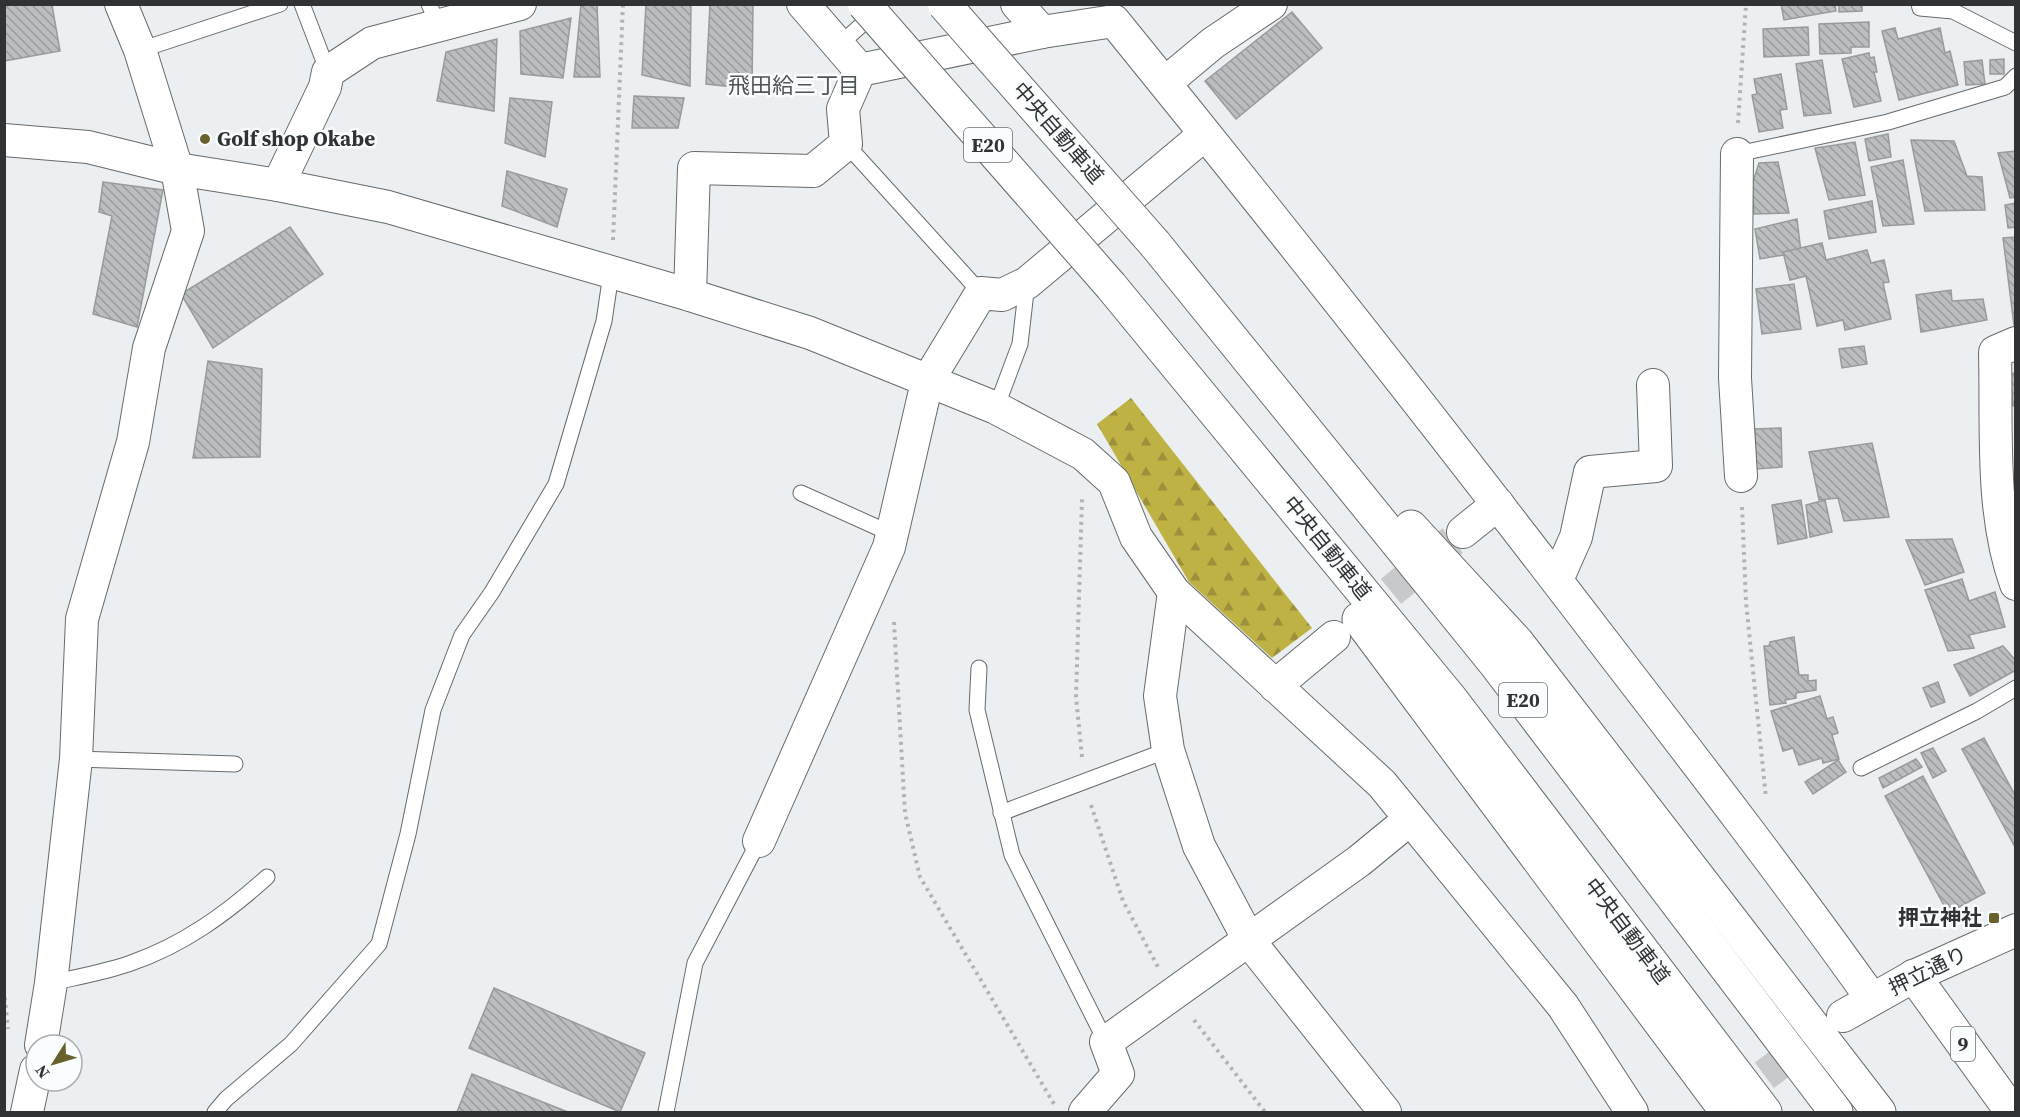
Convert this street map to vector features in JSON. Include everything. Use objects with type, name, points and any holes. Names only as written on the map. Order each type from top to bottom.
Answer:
[{"type":"main road","name":"中央自動車道","points":[[864,4],[1146,327],[1451,699],[1765,1113]]},
{"type":"main road","name":"中央自動車道","points":[[944,4],[1155,244],[1494,662],[1836,1113]]},
{"type":"main road","points":[[1198,297],[1516,642],[1879,1113]]},
{"type":"main road","points":[[1146,327],[1430,716],[1727,1113]]},
{"type":"main road","name":"9","points":[[1914,976],[2012,1113]]},
{"type":"street","points":[[43,1033],[51,983],[76,759],[82,619],[133,442],[149,348],[188,231],[177,169],[140,50],[121,4]]},
{"type":"street","points":[[278,185],[325,87],[328,72],[372,43],[433,15],[520,4]]},
{"type":"street","points":[[803,4],[860,70]]},
{"type":"street","points":[[1017,4],[1042,32]]},
{"type":"street","points":[[1165,83],[1213,43],[1271,4]]},
{"type":"street","points":[[860,70],[1042,32],[1114,21],[1343,305],[1557,580],[1756,840],[1872,999]]},
{"type":"street","points":[[690,295],[694,168],[813,171],[846,144],[843,109],[860,70]]},
{"type":"street","points":[[759,841],[889,546],[927,382],[981,293],[1002,295],[1027,283],[1204,135]]},
{"type":"street","points":[[4,140],[88,147],[177,169],[278,185],[388,207],[611,274],[690,295],[810,333],[996,408],[1083,454],[1114,482],[1136,537],[1174,592],[1382,784],[1563,1006],[1632,1113]]},
{"type":"street","points":[[1737,154],[1736,378],[1741,476]]},
{"type":"street","points":[[2016,343],[1995,352],[1999,496],[2008,562],[2016,584]]},
{"type":"street","points":[[1557,580],[1576,537],[1590,472],[1656,466],[1653,385]]},
{"type":"street","points":[[1463,532],[1498,504]]},
{"type":"street","points":[[1174,592],[1160,696],[1167,750],[1199,846],[1250,942],[1385,1113]]},
{"type":"street","points":[[1275,686],[1334,637]]},
{"type":"street","points":[[1085,1113],[1118,1074],[1107,1042],[1250,942],[1359,861],[1409,819]]},
{"type":"street","name":"押立通り","points":[[1843,1016],[1914,976],[2016,930]]},
{"type":"street","points":[[27,1113],[31,1093]]},
{"type":"lane","points":[[140,50],[280,4]]},
{"type":"lane","points":[[302,4],[328,72]]},
{"type":"lane","points":[[839,45],[885,4]]},
{"type":"lane","points":[[1919,4],[1920,8],[1953,11],[2016,43]]},
{"type":"lane","points":[[1737,154],[1888,123],[2005,87],[2016,76]]},
{"type":"lane","points":[[846,144],[981,293]]},
{"type":"lane","points":[[215,1113],[226,1099],[291,1044],[379,944],[408,834],[433,710],[462,635],[492,592],[556,484],[601,333],[611,274]]},
{"type":"lane","points":[[996,408],[1020,344],[1027,283]]},
{"type":"lane","points":[[801,493],[892,534]]},
{"type":"lane","points":[[979,668],[977,710],[1012,855],[1107,1042]]},
{"type":"lane","points":[[1861,768],[1977,711],[2016,688]]},
{"type":"lane","points":[[1001,813],[1167,750]]},
{"type":"lane","points":[[76,759],[235,764]]},
{"type":"lane","points":[[666,1113],[695,963],[759,841]]},
{"type":"lane","points":[[51,983],[131,963],[184,940],[234,907],[267,877]]},
{"type":"path","points":[[611,274],[623,4]]},
{"type":"path","points":[[1737,154],[1746,4]]},
{"type":"path","points":[[1083,454],[1076,697],[1084,783],[1123,901],[1174,995],[1265,1113]]},
{"type":"path","points":[[1741,476],[1746,602],[1767,806],[1756,840]]},
{"type":"path","points":[[893,616],[905,813],[920,877],[1059,1113]]},
{"type":"green space","points":[[1131,398],[1312,628],[1272,658],[1189,582],[1097,424]]},
{"type":"building","points":[[4,4],[52,5],[60,51],[4,61]]},
{"type":"building","points":[[581,4],[597,4],[600,77],[574,77]]},
{"type":"building","points":[[646,4],[691,4],[690,86],[642,75]]},
{"type":"building","points":[[710,4],[753,4],[752,89],[706,84]]},
{"type":"building","points":[[1781,4],[1835,4],[1836,11],[1784,20]]},
{"type":"building","points":[[1839,4],[1862,4],[1862,11],[1839,12]]},
{"type":"building","points":[[1292,12],[1322,48],[1236,119],[1205,81]]},
{"type":"building","points":[[571,18],[563,78],[521,74],[520,31]]},
{"type":"building","points":[[1869,22],[1869,47],[1851,47],[1851,53],[1820,54],[1819,24]]},
{"type":"building","points":[[1808,27],[1809,55],[1764,57],[1763,29]]},
{"type":"building","points":[[1895,28],[1898,39],[1940,28],[1945,53],[1950,51],[1958,85],[1899,100],[1882,31]]},
{"type":"building","points":[[497,39],[494,111],[437,101],[446,52]]},
{"type":"building","points":[[1869,53],[1870,58],[1874,57],[1877,72],[1874,72],[1881,101],[1854,107],[1842,59]]},
{"type":"building","points":[[2004,59],[2004,74],[1990,74],[1990,60]]},
{"type":"building","points":[[1822,60],[1831,113],[1804,116],[1796,64]]},
{"type":"building","points":[[1982,60],[1985,84],[1966,85],[1964,62]]},
{"type":"building","points":[[1781,74],[1787,109],[1780,110],[1783,128],[1759,132],[1752,95],[1757,94],[1754,79]]},
{"type":"building","points":[[634,96],[684,98],[678,128],[632,128]]},
{"type":"building","points":[[510,98],[552,102],[545,157],[505,143]]},
{"type":"building","points":[[1888,134],[1891,157],[1869,161],[1865,139]]},
{"type":"building","points":[[1911,140],[1954,141],[1967,176],[1982,177],[1985,210],[1925,211]]},
{"type":"building","points":[[1855,142],[1865,195],[1829,200],[1815,148]]},
{"type":"building","points":[[2016,151],[2016,197],[2010,198],[1998,153]]},
{"type":"building","points":[[1903,160],[1914,224],[1883,226],[1871,167]]},
{"type":"building","points":[[1778,162],[1789,213],[1754,214],[1752,185],[1759,163]]},
{"type":"building","points":[[507,171],[567,189],[557,227],[502,206]]},
{"type":"building","points":[[103,182],[163,190],[137,327],[93,314],[112,216],[99,212]]},
{"type":"building","points":[[1872,201],[1876,232],[1829,239],[1824,211]]},
{"type":"building","points":[[2016,203],[2016,227],[2008,228],[2005,205]]},
{"type":"building","points":[[1797,219],[1801,252],[1760,259],[1755,229]]},
{"type":"building","points":[[290,227],[323,274],[213,348],[181,294]]},
{"type":"building","points":[[2016,237],[2016,324],[2014,325],[2003,238]]},
{"type":"building","points":[[1822,243],[1826,260],[1867,250],[1871,263],[1884,260],[1889,282],[1883,283],[1891,319],[1845,330],[1843,320],[1817,326],[1806,276],[1790,280],[1783,252]]},
{"type":"building","points":[[1794,284],[1801,329],[1762,334],[1756,289]]},
{"type":"building","points":[[1951,290],[1952,301],[1983,299],[1987,320],[1921,332],[1916,295]]},
{"type":"building","points":[[1864,346],[1867,364],[1842,368],[1839,349]]},
{"type":"building","points":[[208,361],[262,369],[260,457],[193,458]]},
{"type":"building","points":[[2016,373],[2016,406],[2013,406],[2010,374]]},
{"type":"building","points":[[1781,428],[1782,467],[1756,469],[1755,429]]},
{"type":"building","points":[[1872,443],[1889,517],[1844,521],[1838,498],[1819,500],[1809,452]]},
{"type":"building","points":[[1801,500],[1807,538],[1778,544],[1772,505]]},
{"type":"building","points":[[1825,500],[1832,532],[1810,537],[1806,505]]},
{"type":"building","points":[[1952,539],[1964,572],[1925,585],[1906,540]]},
{"type":"building","points":[[1962,579],[1969,601],[1995,592],[2005,627],[1969,635],[1974,648],[1948,651],[1925,590]]},
{"type":"building","points":[[1794,637],[1799,675],[1808,675],[1808,681],[1816,680],[1816,690],[1796,693],[1796,698],[1785,700],[1786,703],[1770,705],[1764,646],[1769,646],[1770,642]]},
{"type":"building","points":[[2003,646],[2016,661],[2016,670],[1970,696],[1954,665]]},
{"type":"building","points":[[1938,682],[1945,702],[1931,707],[1923,688]]},
{"type":"building","points":[[1820,696],[1827,719],[1833,717],[1838,733],[1832,735],[1839,759],[1823,763],[1822,758],[1799,765],[1793,748],[1783,751],[1771,711]]},
{"type":"building","points":[[1984,738],[2016,797],[2016,849],[1962,749]]},
{"type":"building","points":[[1933,748],[1946,771],[1933,778],[1921,753]]},
{"type":"building","points":[[1916,759],[1922,767],[1883,788],[1879,778]]},
{"type":"building","points":[[1838,760],[1846,772],[1813,794],[1805,782]]},
{"type":"building","points":[[1923,776],[1985,893],[1948,913],[1885,796]]},
{"type":"building","points":[[494,988],[645,1053],[620,1112],[469,1048]]},
{"type":"building","points":[[472,1074],[568,1112],[457,1112]]},
{"type":"tunnel","points":[[1354,622],[1463,532]]},
{"type":"tunnel","points":[[1726,1104],[1814,1038]]},
{"type":"place","name":"Golf shop Okabe","points":[[205,139]]},
{"type":"place","name":"押立神社","points":[[1994,918]]},
{"type":"district","name":"飛田給三丁目","points":[[794,85]]}]
